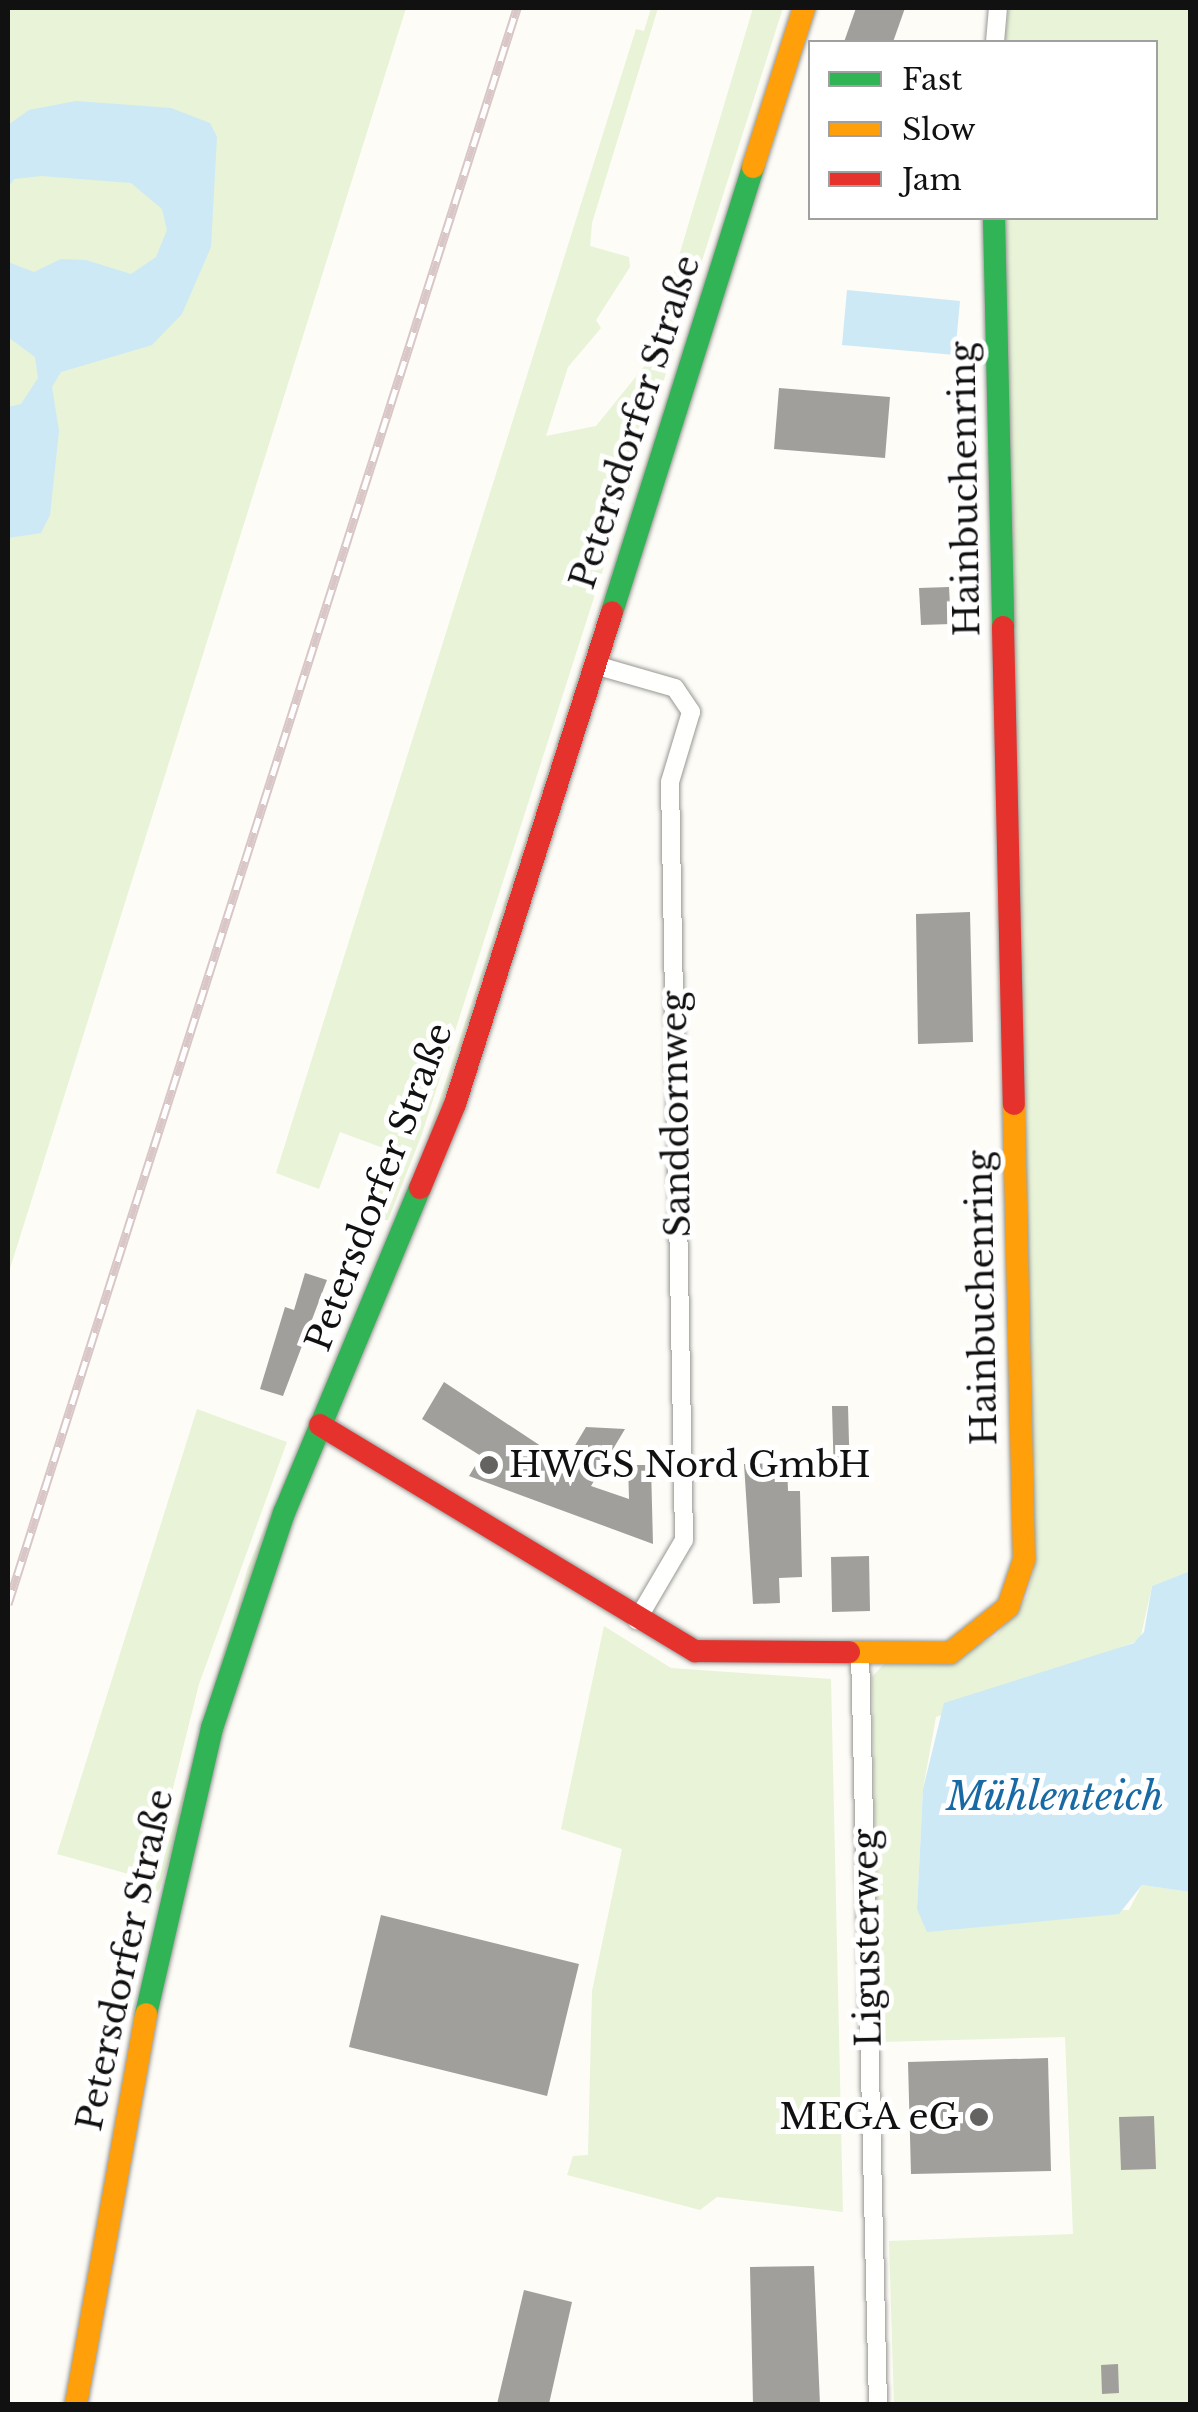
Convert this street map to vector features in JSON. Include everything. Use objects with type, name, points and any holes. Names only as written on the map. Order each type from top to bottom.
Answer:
[{"type":"street","name":"Petersdorfer Straße","points":[[76,2404],[165,1907],[245,1624],[320,1425],[455,1104],[804,8]]},
{"type":"street","points":[[994,40],[998,8]]},
{"type":"street","name":"Hainbuchenring","points":[[320,1425],[637,1620],[695,1651],[950,1653],[1008,1607],[1024,1560],[994,220]]},
{"type":"street","name":"Sanddornweg","points":[[595,664],[676,688],[690,712],[670,782],[684,1540],[637,1620]]},
{"type":"street","name":"Ligusterweg","points":[[860,1652],[878,2404]]},
{"type":"green space","points":[[8,8],[406,8],[8,1275]]},
{"type":"green space","points":[[651,8],[658,8],[592,223],[590,246],[629,257],[630,267],[596,320],[601,328],[568,367],[546,436],[596,426],[647,363],[753,8],[783,8],[422,1134],[388,1220],[381,1220],[368,1209],[386,1149],[340,1132],[319,1189],[276,1173],[636,29],[644,31]]},
{"type":"green space","points":[[1009,8],[1190,8],[1190,1571],[1152,1586],[1140,1640],[936,1717],[923,1789],[917,1909],[1129,1910],[1142,1885],[1190,1892],[1190,2404],[894,2404],[889,2241],[1073,2234],[1065,2037],[879,2042],[872,1677],[885,1663],[951,1658],[996,1636],[1027,1597],[1034,1568],[1003,220],[1158,220],[1158,40],[1004,40]]},
{"type":"green space","points":[[773,67],[432,1139],[427,1138],[529,829]]},
{"type":"green space","points":[[342,1346],[159,1890],[154,1893],[248,1567]]},
{"type":"green space","points":[[197,1409],[287,1442],[199,1684],[150,1880],[57,1854]]},
{"type":"green space","points":[[604,1626],[671,1668],[831,1679],[843,2212],[717,2197],[700,2210],[567,2175],[573,2156],[588,2155],[592,1991],[622,1849],[561,1829]]},
{"type":"water","points":[[76,101],[171,108],[210,123],[217,137],[211,247],[182,314],[152,345],[61,372],[52,387],[59,431],[50,515],[41,533],[8,538],[8,407],[21,404],[38,378],[35,357],[8,337],[8,262],[34,272],[61,259],[86,260],[131,274],[156,257],[167,230],[162,209],[131,183],[41,176],[14,179],[8,188],[8,125],[29,110]]},
{"type":"water","points":[[847,290],[960,301],[955,355],[842,345]]},
{"type":"water","name":"Mühlenteich","points":[[1190,1571],[1190,1892],[1142,1885],[1119,1914],[927,1932],[917,1909],[923,1789],[944,1703],[1134,1643],[1144,1632],[1152,1586]]},
{"type":"building","points":[[856,8],[905,8],[894,40],[845,40]]},
{"type":"building","points":[[779,388],[890,397],[885,458],[774,449]]},
{"type":"building","points":[[949,587],[951,624],[921,625],[919,588]]},
{"type":"building","points":[[970,912],[973,1042],[918,1044],[916,914]]},
{"type":"building","points":[[305,1273],[327,1280],[283,1396],[260,1389],[285,1307],[294,1310]]},
{"type":"building","points":[[444,1382],[565,1462],[586,1427],[625,1429],[591,1486],[629,1499],[628,1465],[651,1465],[653,1544],[469,1476],[481,1456],[422,1419]]},
{"type":"building","points":[[832,1406],[848,1406],[850,1479],[834,1480]]},
{"type":"building","points":[[787,1463],[788,1491],[800,1491],[802,1577],[779,1578],[780,1603],[753,1604],[744,1464]]},
{"type":"building","points":[[869,1556],[870,1611],[832,1612],[831,1557]]},
{"type":"building","points":[[381,1915],[579,1964],[547,2096],[349,2047]]},
{"type":"building","name":"MEGA eG","points":[[1048,2058],[1051,2171],[911,2174],[908,2062]]},
{"type":"building","points":[[1154,2116],[1156,2169],[1121,2170],[1119,2117]]},
{"type":"building","points":[[814,2266],[820,2404],[753,2404],[750,2267]]},
{"type":"building","points":[[524,2290],[572,2302],[549,2404],[497,2404]]},
{"type":"building","points":[[1118,2364],[1119,2393],[1102,2394],[1101,2365]]},
{"type":"railway","points":[[8,1604],[517,8]]},
{"type":"traffic: fast","points":[[612,612],[753,167]]},
{"type":"traffic: fast","points":[[994,220],[1003,627]]},
{"type":"traffic: fast","points":[[146,2014],[212,1728],[284,1513],[420,1188]]},
{"type":"traffic: slow","points":[[753,167],[804,8]]},
{"type":"traffic: slow","points":[[849,1652],[950,1653],[1008,1607],[1024,1560],[1014,1104]]},
{"type":"traffic: slow","points":[[76,2404],[146,2014]]},
{"type":"traffic: jam","points":[[420,1188],[455,1104],[612,612]]},
{"type":"traffic: jam","points":[[1003,627],[1014,1104]]},
{"type":"traffic: jam","points":[[320,1425],[695,1651],[849,1652]]},
{"type":"place","name":"HWGS Nord GmbH","points":[[489,1465]]},
{"type":"place","name":"MEGA eG","points":[[979,2117]]}]
